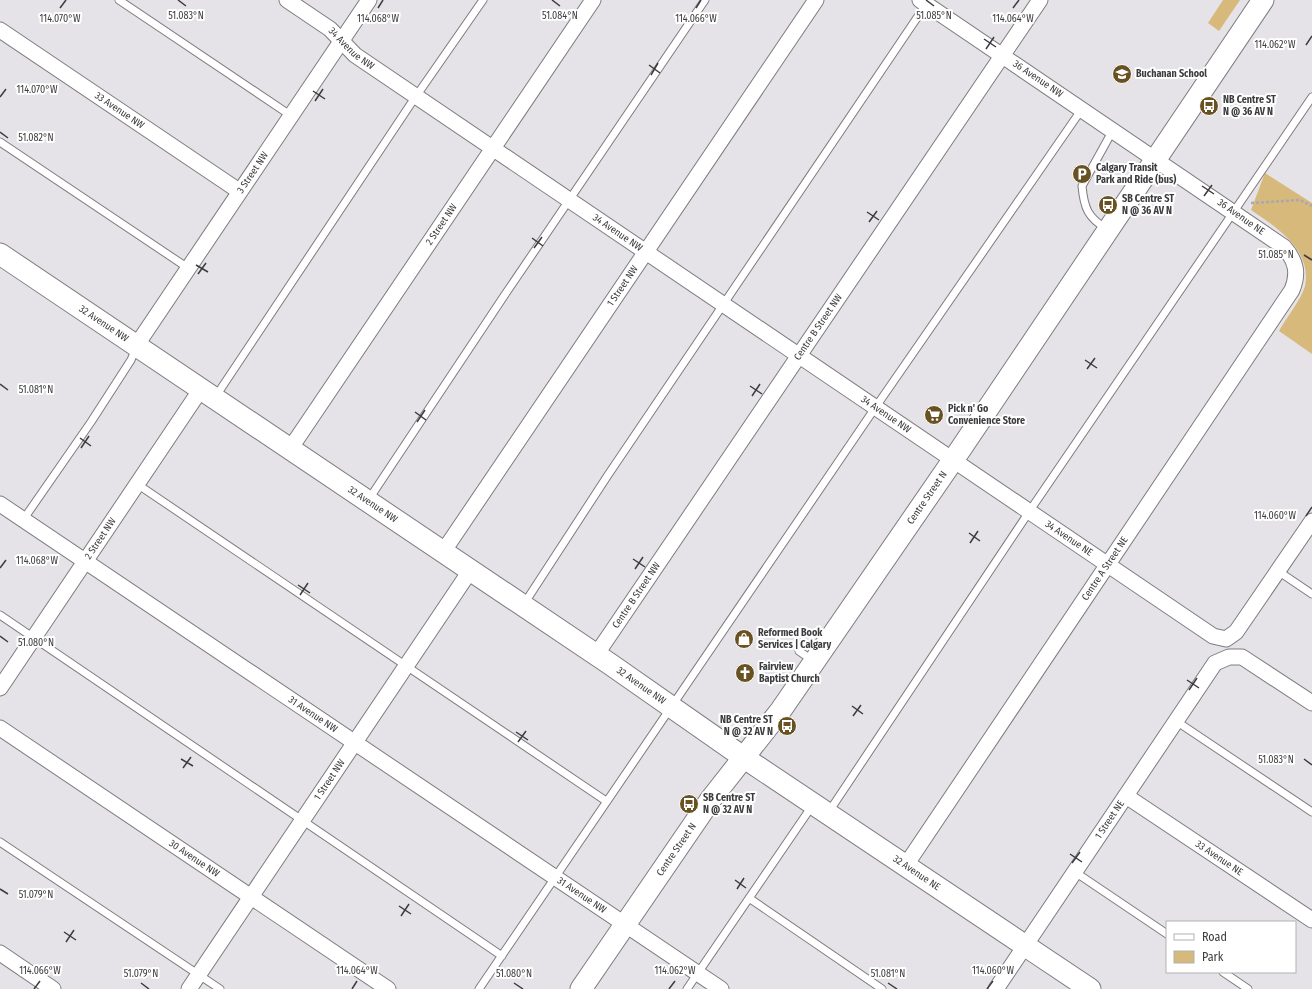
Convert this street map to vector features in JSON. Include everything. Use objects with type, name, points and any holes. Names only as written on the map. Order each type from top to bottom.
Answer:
[{"type":"street","name":"34 Avenue NW","points":[[287,0],[330,29],[355,55],[952,460]]},
{"type":"street","name":"3 Street NW","points":[[136,346],[290,115],[369,0]]},
{"type":"street","name":"2 Street NW","points":[[290,449],[593,0]]},
{"type":"street","name":"1 Street NW","points":[[443,552],[816,0]]},
{"type":"street","name":"Centre B Street NW","points":[[596,655],[1040,0]]},
{"type":"street","name":"Centre Street N","points":[[581,989],[711,799],[781,710],[806,656],[952,460],[1263,0]]},
{"type":"street","name":"36 Avenue NW","points":[[925,1],[1156,159]]},
{"type":"street","name":"33 Avenue NW","points":[[0,30],[239,191]]},
{"type":"street","name":"36 Avenue NE","points":[[1156,159],[1237,208],[1284,247],[1292,256],[1297,269]]},
{"type":"street","name":"32 Avenue NW","points":[[0,254],[596,655],[743,757]]},
{"type":"street","name":"Centre A Street NE","points":[[906,865],[1292,290],[1296,281],[1297,269]]},
{"type":"street","name":"2 Street NW","points":[[0,688],[137,484],[208,393]]},
{"type":"street","name":"34 Avenue NE","points":[[952,460],[1213,636],[1226,639],[1236,632],[1278,571]]},
{"type":"street","name":"31 Avenue NW","points":[[0,504],[721,989]]},
{"type":"street","points":[[1278,571],[1312,521]]},
{"type":"street","name":"1 Street NW","points":[[189,989],[250,896],[470,571]]},
{"type":"street","name":"1 Street NE","points":[[996,989],[1215,663],[1229,657],[1242,657],[1312,703]]},
{"type":"street","name":"30 Avenue NW","points":[[0,728],[388,989]]},
{"type":"street","name":"32 Avenue NE","points":[[743,757],[1090,989]]},
{"type":"street","name":"33 Avenue NE","points":[[1126,796],[1312,920]]},
{"type":"street","points":[[0,953],[53,989]]},
{"type":"lane","points":[[119,0],[290,115]]},
{"type":"lane","points":[[208,393],[417,97],[483,0]]},
{"type":"lane","points":[[368,501],[705,0]]},
{"type":"lane","points":[[523,606],[608,474],[925,1]]},
{"type":"lane","points":[[687,989],[748,898],[820,808],[1029,512],[1312,97]]},
{"type":"lane","points":[[479,989],[875,408],[1082,109]]},
{"type":"lane","points":[[1108,230],[1095,222],[1088,214],[1082,186],[1113,129]]},
{"type":"lane","points":[[0,142],[188,268]]},
{"type":"lane","points":[[23,520],[91,422],[131,360],[136,346]]},
{"type":"lane","points":[[137,484],[606,801]]},
{"type":"lane","points":[[1278,571],[1312,594]]},
{"type":"lane","points":[[0,615],[303,819],[502,956]]},
{"type":"lane","points":[[1176,721],[1312,812]]},
{"type":"lane","points":[[0,842],[220,989]]},
{"type":"lane","points":[[1074,872],[1166,933]]},
{"type":"lane","points":[[748,898],[882,989]]},
{"type":"lane","points":[[1224,973],[1248,989]]},
{"type":"path","points":[[1237,208],[1300,200],[1312,206]]},
{"type":"green space","points":[[1223,0],[1240,0],[1219,31],[1208,23]]},
{"type":"green space","points":[[1265,173],[1312,203],[1312,354],[1279,331],[1303,292],[1306,273],[1298,250],[1290,240],[1251,210]]},
{"type":"place","name":"Buchanan School","points":[[1122,74]]},
{"type":"place","name":"NB Centre ST N @ 36 AV N","points":[[1209,106]]},
{"type":"place","name":"Calgary Transit Park and Ride (bus)","points":[[1082,174]]},
{"type":"place","name":"SB Centre ST N @ 36 AV N","points":[[1108,205]]},
{"type":"place","name":"Pick n' Go Convenience Store","points":[[934,415]]},
{"type":"place","name":"Reformed Book Services | Calgary","points":[[744,639]]},
{"type":"place","name":"Fairview Baptist Church","points":[[745,673]]},
{"type":"place","name":"NB Centre ST N @ 32 AV N","points":[[787,726]]},
{"type":"place","name":"SB Centre ST N @ 32 AV N","points":[[689,804]]}]
